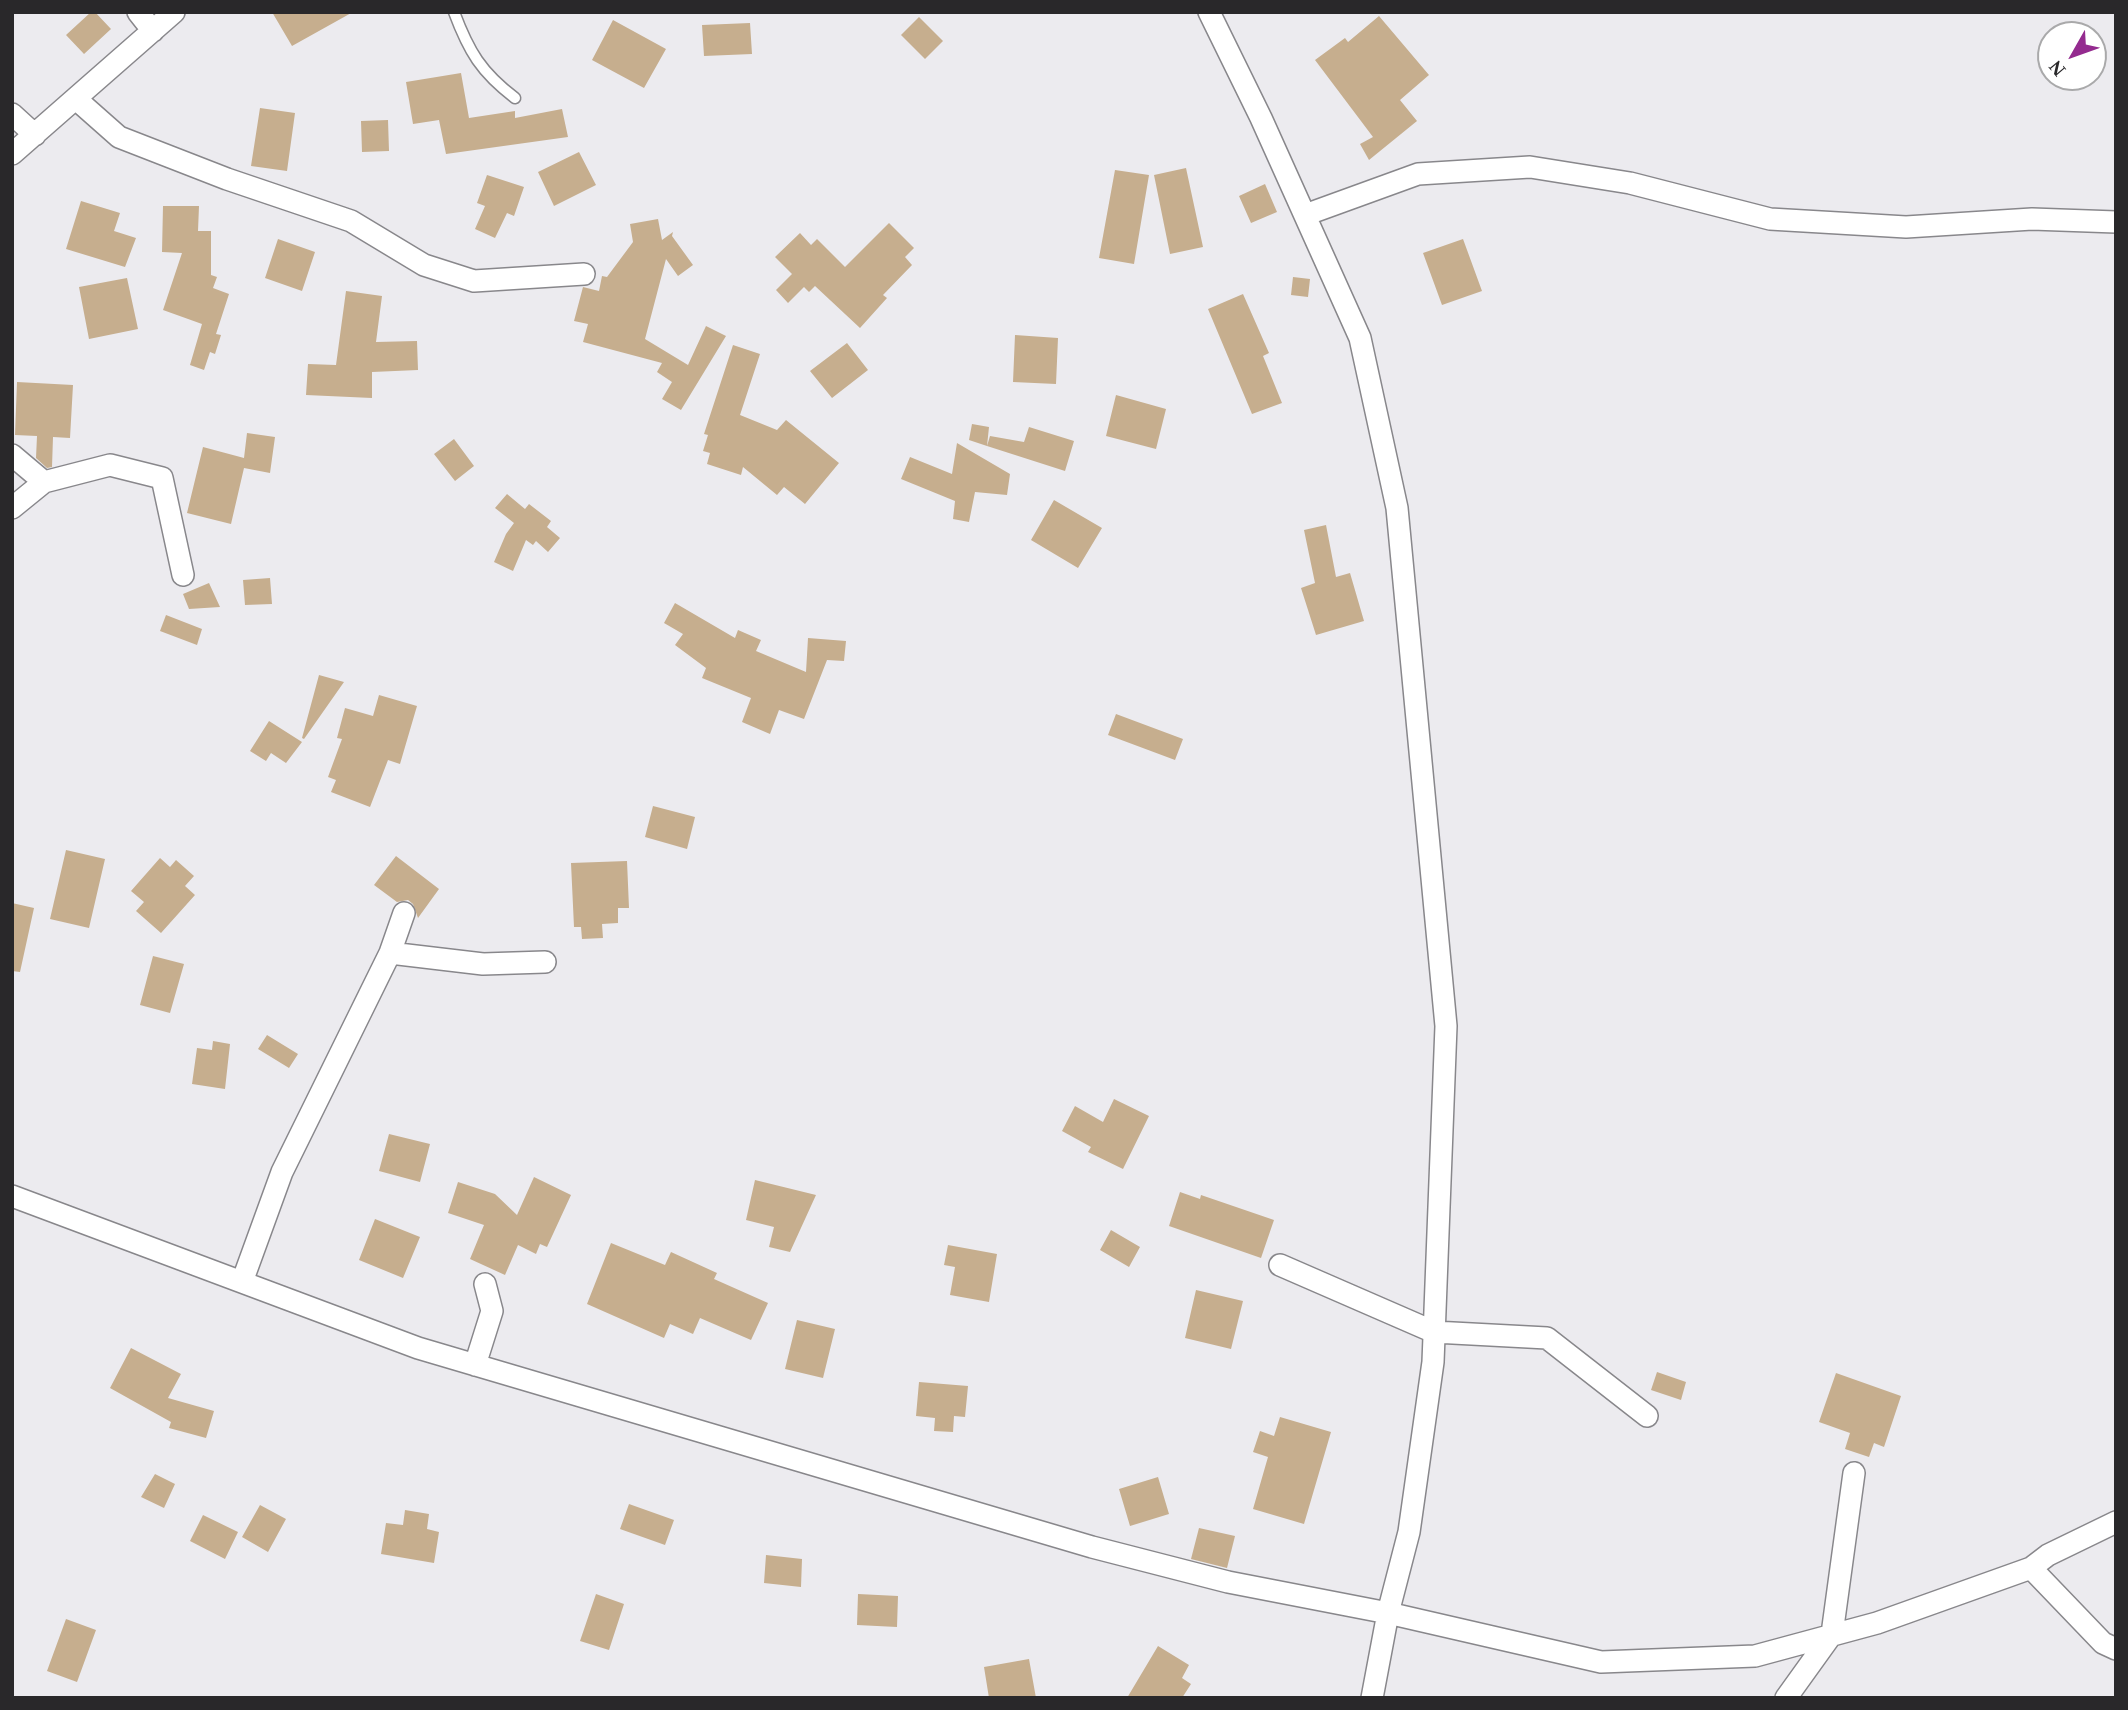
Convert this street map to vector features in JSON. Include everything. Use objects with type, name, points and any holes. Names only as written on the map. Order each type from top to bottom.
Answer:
[{"type":"street","points":[[138,12],[153,31]]},
{"type":"street","points":[[12,155],[174,12]]},
{"type":"street","points":[[1209,12],[1360,338],[1396,508],[1446,1026],[1433,1362],[1409,1532],[1388,1613],[1372,1698]]},
{"type":"street","points":[[76,99],[119,137],[227,179],[351,221],[424,265],[474,281],[584,274]]},
{"type":"street","points":[[12,114],[35,135]]},
{"type":"street","points":[[1305,215],[1418,173],[1530,167],[1630,183],[1770,219],[1906,228],[2032,219],[2116,222]]},
{"type":"street","points":[[12,455],[44,482]]},
{"type":"street","points":[[12,508],[44,482],[110,465],[162,478],[183,575]]},
{"type":"street","points":[[242,1282],[282,1172],[390,953],[404,913]]},
{"type":"street","points":[[390,953],[483,964],[545,962]]},
{"type":"street","points":[[12,1196],[418,1348],[1092,1546],[1228,1582],[1388,1613],[1601,1662],[1755,1656],[1877,1623],[2031,1568],[2048,1555],[2116,1522]]},
{"type":"street","points":[[1280,1265],[1434,1332],[1547,1338],[1647,1416]]},
{"type":"street","points":[[475,1365],[492,1311],[485,1284]]},
{"type":"street","points":[[1786,1698],[1832,1634],[1854,1473]]},
{"type":"street","points":[[2031,1568],[2103,1643],[2116,1649]]},
{"type":"lane","points":[[454,12],[474,60],[490,79],[515,98]]},
{"type":"building","points":[[91,12],[95,12],[111,29],[84,54],[66,35]]},
{"type":"building","points":[[272,12],[353,12],[292,46]]},
{"type":"building","points":[[1379,16],[1429,75],[1400,100],[1417,121],[1369,160],[1360,144],[1373,137],[1315,60],[1345,38],[1348,42]]},
{"type":"building","points":[[919,17],[943,41],[925,59],[901,35]]},
{"type":"building","points":[[613,20],[666,49],[644,88],[592,60]]},
{"type":"building","points":[[750,23],[752,54],[704,56],[702,25]]},
{"type":"building","points":[[461,73],[469,118],[515,111],[515,118],[562,109],[568,137],[446,154],[439,120],[413,124],[406,82]]},
{"type":"building","points":[[260,108],[295,113],[287,171],[251,166]]},
{"type":"building","points":[[388,120],[389,151],[362,152],[361,121]]},
{"type":"building","points":[[579,152],[596,185],[554,206],[538,172]]},
{"type":"building","points":[[1186,168],[1203,247],[1170,254],[1154,175]]},
{"type":"building","points":[[1115,170],[1149,175],[1134,264],[1099,258]]},
{"type":"building","points":[[487,175],[524,187],[514,216],[507,213],[495,238],[475,229],[485,206],[477,203]]},
{"type":"building","points":[[1265,184],[1277,212],[1251,223],[1239,196]]},
{"type":"building","points":[[81,201],[120,213],[114,231],[136,238],[125,267],[66,249]]},
{"type":"building","points":[[163,206],[199,206],[198,231],[211,231],[211,275],[217,277],[213,288],[229,294],[216,334],[221,335],[215,354],[210,352],[204,370],[190,365],[202,324],[163,310],[182,253],[162,252]]},
{"type":"building","points":[[658,219],[662,240],[673,232],[672,236],[693,265],[678,276],[666,259],[645,339],[688,365],[706,326],[726,336],[681,410],[662,399],[672,382],[657,372],[662,363],[583,342],[588,324],[574,321],[583,287],[599,291],[602,276],[607,277],[633,242],[630,224]]},
{"type":"building","points":[[889,223],[914,248],[905,257],[912,265],[883,295],[887,298],[860,328],[815,286],[809,292],[804,287],[788,303],[776,290],[792,274],[775,257],[800,233],[811,245],[817,239],[845,267]]},
{"type":"building","points":[[278,239],[315,252],[302,291],[265,278]]},
{"type":"building","points":[[1463,239],[1482,291],[1442,305],[1423,253]]},
{"type":"building","points":[[1293,277],[1310,279],[1308,297],[1291,295]]},
{"type":"building","points":[[127,278],[138,329],[89,339],[79,287]]},
{"type":"building","points":[[346,291],[382,296],[376,342],[417,341],[418,370],[372,372],[372,398],[306,395],[308,364],[336,365]]},
{"type":"building","points":[[1243,294],[1269,353],[1263,356],[1282,403],[1252,414],[1208,309]]},
{"type":"building","points":[[1015,335],[1058,338],[1056,384],[1013,382]]},
{"type":"building","points":[[847,343],[868,370],[832,398],[810,371]]},
{"type":"building","points":[[733,345],[760,354],[740,415],[777,430],[786,420],[839,463],[805,504],[784,487],[777,495],[743,467],[741,475],[707,464],[710,453],[703,451],[708,435],[704,434]]},
{"type":"building","points":[[17,382],[73,385],[70,438],[53,437],[52,467],[47,468],[36,458],[37,436],[15,435]]},
{"type":"building","points":[[1116,395],[1166,409],[1156,449],[1106,436]]},
{"type":"building","points":[[972,424],[989,427],[987,446],[969,440]]},
{"type":"building","points":[[1029,427],[1074,441],[1065,471],[987,446],[990,436],[1024,442]]},
{"type":"building","points":[[247,433],[275,437],[270,473],[244,468],[231,524],[187,513],[203,447],[244,458]]},
{"type":"building","points":[[454,439],[474,466],[455,481],[434,454]]},
{"type":"building","points":[[957,443],[1010,474],[1007,495],[975,492],[969,522],[953,519],[955,501],[901,479],[910,457],[952,474]]},
{"type":"building","points":[[507,494],[525,509],[529,504],[551,521],[547,527],[560,538],[548,552],[536,541],[533,545],[526,540],[513,571],[494,562],[514,523],[495,508]]},
{"type":"building","points":[[1054,500],[1102,528],[1078,568],[1031,540]]},
{"type":"building","points":[[1326,525],[1336,577],[1350,573],[1364,621],[1316,635],[1301,588],[1315,583],[1304,530]]},
{"type":"building","points":[[270,578],[272,604],[245,605],[243,580]]},
{"type":"building","points":[[209,583],[220,607],[189,609],[183,594]]},
{"type":"building","points":[[675,603],[735,638],[738,630],[761,640],[756,651],[806,672],[808,638],[846,641],[844,661],[827,660],[804,719],[779,710],[770,734],[742,722],[751,698],[702,678],[706,668],[675,645],[683,634],[664,623]]},
{"type":"building","points":[[166,615],[202,629],[197,645],[160,631]]},
{"type":"building","points":[[319,675],[344,682],[304,739],[302,738]]},
{"type":"building","points":[[379,695],[417,706],[400,764],[388,760],[370,807],[331,792],[336,780],[328,777],[342,739],[337,738],[345,708],[373,716]]},
{"type":"building","points":[[1116,714],[1183,739],[1175,760],[1108,735]]},
{"type":"building","points":[[269,721],[302,742],[286,763],[271,753],[266,761],[250,751]]},
{"type":"building","points":[[653,806],[695,817],[687,849],[645,837]]},
{"type":"building","points":[[66,850],[105,859],[89,928],[50,919]]},
{"type":"building","points":[[396,856],[439,889],[418,918],[413,904],[408,900],[397,902],[374,885]]},
{"type":"building","points":[[160,858],[170,867],[176,860],[194,876],[185,886],[195,895],[161,933],[136,911],[144,902],[131,891]]},
{"type":"building","points":[[627,861],[629,908],[618,908],[618,923],[602,924],[603,938],[582,939],[581,927],[574,927],[571,863]]},
{"type":"building","points":[[12,903],[34,908],[20,972],[12,971]]},
{"type":"building","points":[[153,956],[184,964],[170,1013],[140,1005]]},
{"type":"building","points":[[267,1035],[298,1054],[289,1068],[258,1049]]},
{"type":"building","points":[[213,1041],[230,1044],[225,1089],[192,1084],[197,1048],[212,1050]]},
{"type":"building","points":[[1114,1099],[1149,1116],[1123,1169],[1088,1152],[1091,1147],[1062,1131],[1075,1106],[1103,1122]]},
{"type":"building","points":[[389,1134],[430,1144],[420,1182],[379,1171]]},
{"type":"building","points":[[534,1177],[571,1195],[547,1247],[540,1244],[536,1254],[518,1245],[505,1275],[470,1259],[484,1225],[448,1213],[458,1182],[495,1194],[517,1215]]},
{"type":"building","points":[[755,1180],[816,1195],[790,1252],[769,1247],[774,1227],[746,1220]]},
{"type":"building","points":[[1180,1192],[1200,1199],[1201,1195],[1274,1220],[1261,1258],[1169,1226]]},
{"type":"building","points":[[375,1219],[420,1237],[403,1278],[359,1260]]},
{"type":"building","points":[[1111,1230],[1140,1247],[1129,1267],[1100,1250]]},
{"type":"building","points":[[611,1243],[665,1265],[671,1252],[717,1273],[714,1279],[768,1303],[751,1340],[700,1318],[693,1334],[670,1324],[664,1338],[587,1304]]},
{"type":"building","points":[[948,1245],[997,1254],[989,1302],[950,1295],[955,1267],[944,1265]]},
{"type":"building","points":[[1196,1290],[1243,1301],[1231,1349],[1185,1338]]},
{"type":"building","points":[[797,1320],[835,1329],[823,1378],[785,1369]]},
{"type":"building","points":[[131,1348],[181,1374],[168,1398],[214,1411],[206,1438],[169,1428],[171,1422],[110,1388]]},
{"type":"building","points":[[1657,1372],[1686,1382],[1681,1400],[1651,1390]]},
{"type":"building","points":[[1836,1373],[1901,1396],[1884,1447],[1874,1443],[1869,1457],[1845,1449],[1850,1433],[1819,1422]]},
{"type":"building","points":[[919,1382],[968,1386],[965,1417],[954,1416],[953,1432],[934,1431],[935,1418],[916,1416]]},
{"type":"building","points":[[1280,1417],[1331,1432],[1304,1524],[1253,1509],[1268,1457],[1253,1452],[1260,1431],[1274,1436]]},
{"type":"building","points":[[155,1474],[175,1484],[164,1508],[141,1497]]},
{"type":"building","points":[[1158,1477],[1169,1514],[1130,1526],[1119,1489]]},
{"type":"building","points":[[629,1504],[674,1520],[665,1545],[620,1529]]},
{"type":"building","points":[[260,1505],[286,1519],[268,1552],[242,1537]]},
{"type":"building","points":[[405,1510],[429,1514],[427,1529],[439,1532],[434,1563],[381,1554],[386,1523],[403,1525]]},
{"type":"building","points":[[203,1515],[238,1532],[225,1559],[190,1541]]},
{"type":"building","points":[[1199,1528],[1235,1536],[1227,1568],[1191,1559]]},
{"type":"building","points":[[766,1555],[802,1559],[801,1587],[764,1583]]},
{"type":"building","points":[[596,1594],[624,1604],[609,1650],[580,1641]]},
{"type":"building","points":[[858,1594],[898,1596],[897,1627],[857,1625]]},
{"type":"building","points":[[66,1619],[96,1630],[77,1682],[47,1671]]},
{"type":"building","points":[[1158,1646],[1189,1665],[1182,1678],[1191,1684],[1182,1698],[1127,1698]]},
{"type":"building","points":[[1029,1659],[1036,1698],[989,1698],[984,1667]]}]
